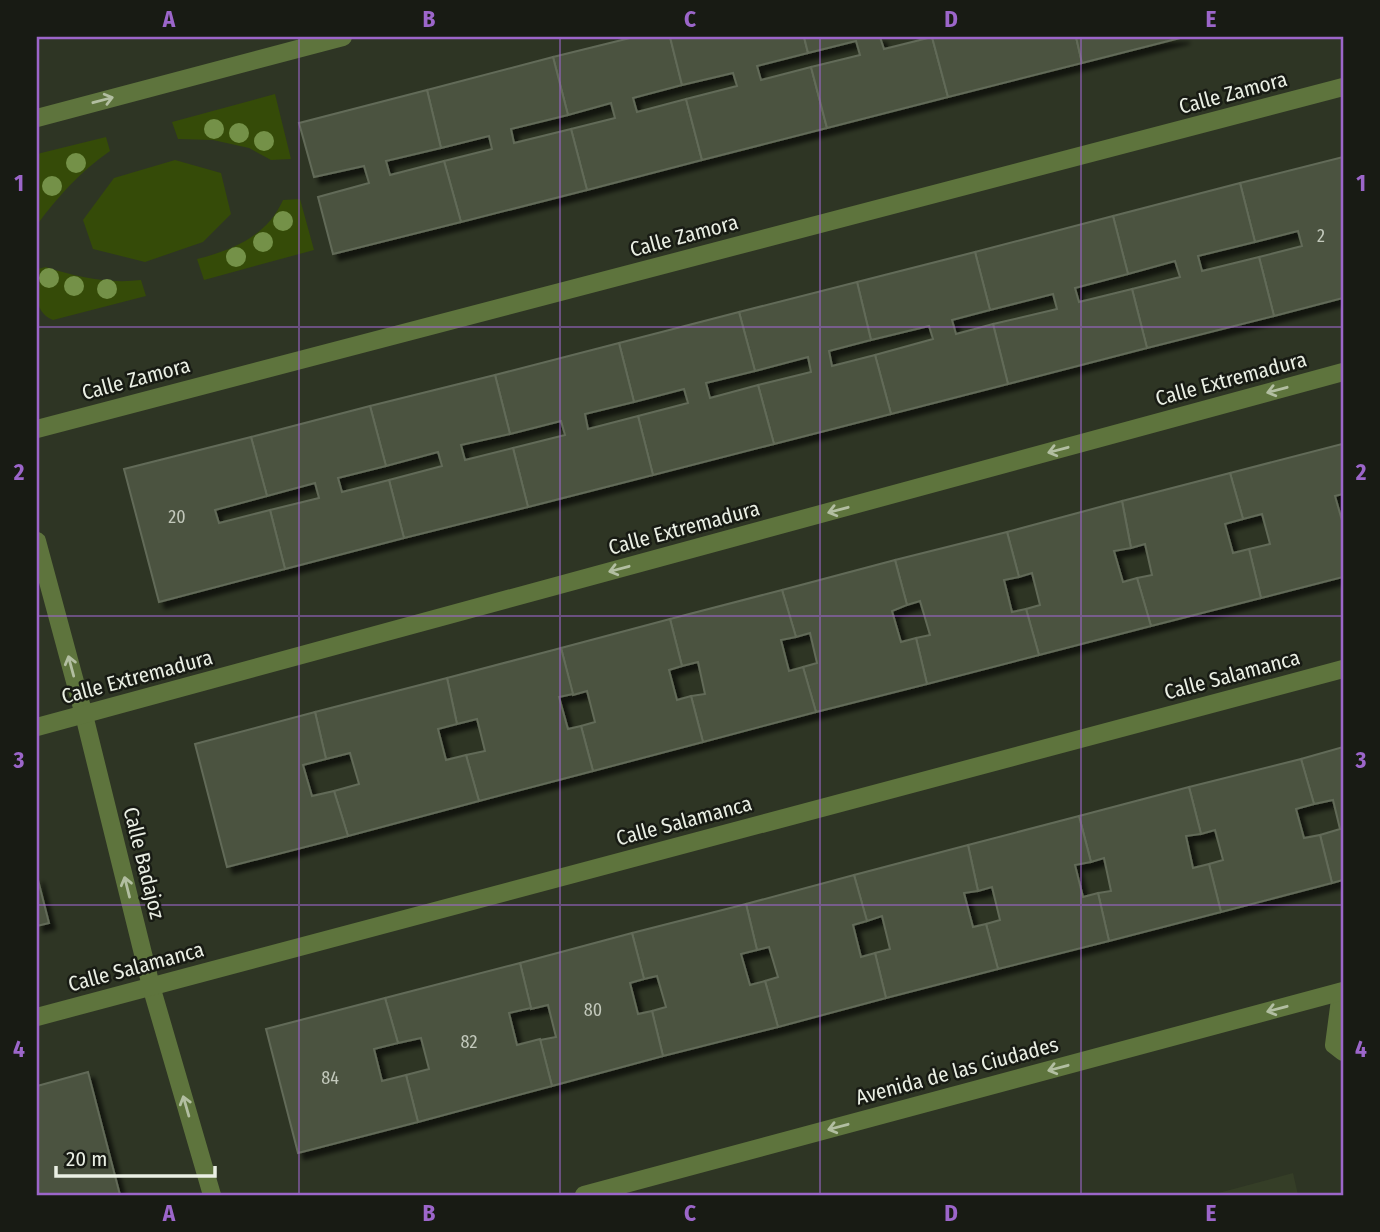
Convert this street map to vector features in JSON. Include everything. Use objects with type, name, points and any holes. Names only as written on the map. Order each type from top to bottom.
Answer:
[{"type":"street","points":[[37,118],[343,37]]},
{"type":"street","name":"Calle Zamora","points":[[37,429],[1343,87]]},
{"type":"street","name":"Calle Extremadura","points":[[37,727],[1343,372]]},
{"type":"street","name":"Calle Badajoz","points":[[37,541],[84,715],[151,986],[212,1195]]},
{"type":"street","name":"Calle Salamanca","points":[[37,1017],[1343,669]]},
{"type":"street","name":"Avenida de las Ciudades","points":[[584,1195],[1342,991],[1334,1045],[1343,1052]]},
{"type":"shaded area","points":[[1293,1173],[1298,1195],[1211,1195]]},
{"type":"green space","points":[[275,94],[291,159],[271,160],[249,148],[213,140],[178,139],[172,122]]},
{"type":"green space","points":[[106,137],[110,151],[70,185],[37,225],[37,154]]},
{"type":"green space","points":[[175,160],[221,173],[231,214],[203,242],[145,262],[93,249],[83,220],[114,178]]},
{"type":"green space","points":[[300,199],[314,250],[204,280],[197,259],[248,240],[268,223],[283,200]]},
{"type":"green space","points":[[46,267],[93,279],[141,280],[146,296],[53,320],[42,311],[37,298],[37,269]]},
{"type":"building","points":[[634,37],[670,37],[682,85],[633,98],[637,112],[686,99],[702,160],[587,190],[571,129],[615,118],[611,103],[568,115],[553,57]]},
{"type":"building","points":[[670,37],[804,37],[808,53],[757,66],[761,80],[811,67],[827,128],[702,160],[686,99],[737,86],[733,73],[682,85]]},
{"type":"building","points":[[804,37],[880,37],[884,49],[932,37],[948,97],[827,128],[811,67],[860,55],[856,41],[808,53]]},
{"type":"building","points":[[932,37],[1076,37],[1082,63],[948,97]]},
{"type":"building","points":[[1076,37],[1184,37],[1082,63]]},
{"type":"building","points":[[553,57],[568,115],[511,129],[514,143],[571,129],[587,190],[461,222],[444,161],[492,149],[489,136],[441,148],[427,90]]},
{"type":"building","points":[[427,90],[441,148],[386,161],[390,175],[444,161],[461,222],[333,254],[318,197],[369,183],[364,166],[314,177],[299,123]]},
{"type":"building","points":[[1343,157],[1343,298],[1274,316],[1259,257],[1302,246],[1298,231],[1255,242],[1240,183]]},
{"type":"building","points":[[1240,183],[1255,242],[1198,256],[1202,271],[1259,257],[1274,316],[1147,348],[1132,289],[1180,277],[1175,261],[1128,274],[1113,216]]},
{"type":"building","points":[[1113,216],[1128,274],[1075,288],[1079,302],[1132,289],[1147,348],[1008,384],[993,324],[1057,309],[1053,294],[990,310],[975,252]]},
{"type":"building","points":[[975,252],[990,310],[952,320],[956,334],[993,324],[1008,384],[891,414],[875,355],[933,339],[929,326],[871,340],[857,282]]},
{"type":"building","points":[[857,282],[871,340],[829,351],[832,366],[875,355],[891,414],[774,444],[758,385],[811,372],[808,357],[755,371],[739,312]]},
{"type":"building","points":[[739,312],[755,371],[706,383],[710,398],[758,385],[774,444],[653,475],[638,416],[688,403],[684,389],[634,402],[619,343]]},
{"type":"building","points":[[619,343],[634,402],[585,414],[588,429],[638,416],[653,475],[528,507],[513,448],[565,435],[561,421],[510,434],[495,375]]},
{"type":"building","points":[[495,375],[510,434],[461,445],[465,460],[513,448],[528,507],[404,538],[389,480],[442,466],[438,452],[386,466],[370,406]]},
{"type":"building","points":[[370,406],[386,466],[338,478],[342,492],[389,480],[404,538],[285,569],[270,510],[319,498],[315,483],[267,496],[251,437]]},
{"type":"building","points":[[251,437],[267,496],[215,510],[219,523],[270,510],[285,569],[159,602],[124,469]]},
{"type":"building","points":[[1342,444],[1343,494],[1335,496],[1343,524],[1343,577],[1261,598],[1249,549],[1270,544],[1262,514],[1243,519],[1230,473]]},
{"type":"building","points":[[1230,473],[1243,519],[1225,524],[1233,553],[1249,549],[1261,598],[1151,626],[1137,578],[1152,575],[1145,544],[1131,548],[1122,501]]},
{"type":"building","points":[[1122,501],[1131,548],[1114,551],[1123,582],[1137,578],[1151,626],[1039,655],[1026,609],[1040,605],[1032,573],[1019,577],[1007,532]]},
{"type":"building","points":[[1007,532],[1019,577],[1004,580],[1012,612],[1026,609],[1039,655],[927,684],[916,638],[930,635],[920,601],[907,605],[895,560]]},
{"type":"building","points":[[895,560],[907,605],[892,611],[901,642],[916,638],[927,684],[816,712],[803,667],[817,663],[810,633],[796,637],[782,590]]},
{"type":"building","points":[[782,590],[796,637],[781,640],[789,671],[803,667],[816,712],[703,742],[691,696],[705,694],[698,662],[682,666],[670,619]]},
{"type":"building","points":[[670,619],[682,666],[669,670],[677,700],[691,696],[703,742],[593,771],[581,726],[595,722],[587,691],[573,695],[561,648]]},
{"type":"building","points":[[561,648],[573,694],[559,697],[568,729],[581,726],[593,771],[479,801],[466,755],[485,751],[477,719],[457,724],[447,678]]},
{"type":"building","points":[[447,678],[457,724],[438,729],[446,760],[466,755],[479,801],[348,836],[334,791],[359,784],[350,753],[326,759],[315,712]]},
{"type":"building","points":[[315,712],[326,759],[303,765],[312,796],[334,791],[348,836],[227,867],[195,744]]},
{"type":"building","points":[[1343,747],[1343,880],[1332,883],[1320,835],[1340,829],[1333,800],[1314,804],[1301,759]]},
{"type":"building","points":[[1301,759],[1314,804],[1296,809],[1304,838],[1320,835],[1332,883],[1221,912],[1209,864],[1223,860],[1215,830],[1201,834],[1189,787]]},
{"type":"building","points":[[1189,787],[1201,834],[1186,836],[1193,868],[1209,864],[1221,912],[1109,941],[1098,893],[1111,891],[1104,858],[1091,862],[1079,816]]},
{"type":"building","points":[[1079,816],[1091,862],[1075,865],[1083,897],[1098,893],[1109,941],[998,969],[986,924],[1000,920],[992,887],[978,891],[968,845]]},
{"type":"building","points":[[968,845],[978,891],[964,893],[973,927],[986,924],[998,969],[886,998],[875,953],[890,949],[882,916],[867,921],[854,875]]},
{"type":"building","points":[[854,875],[867,921],[853,925],[861,957],[875,953],[886,998],[778,1027],[765,981],[778,977],[769,947],[757,950],[746,904]]},
{"type":"building","points":[[37,876],[49,923],[37,926]]},
{"type":"building","points":[[746,904],[757,950],[741,954],[750,985],[765,981],[778,1027],[663,1056],[652,1011],[666,1007],[657,976],[644,979],[632,933]]},
{"type":"building","points":[[632,933],[644,979],[630,983],[638,1014],[652,1011],[663,1056],[552,1086],[540,1040],[556,1037],[548,1005],[531,1009],[520,963]]},
{"type":"building","points":[[520,963],[531,1008],[509,1013],[517,1045],[540,1039],[552,1086],[418,1122],[406,1075],[429,1069],[421,1038],[398,1043],[385,998]]},
{"type":"building","points":[[385,998],[398,1043],[374,1049],[382,1081],[406,1075],[418,1122],[298,1153],[266,1029]]},
{"type":"building","points":[[88,1072],[120,1195],[37,1195],[37,1086]]}]
